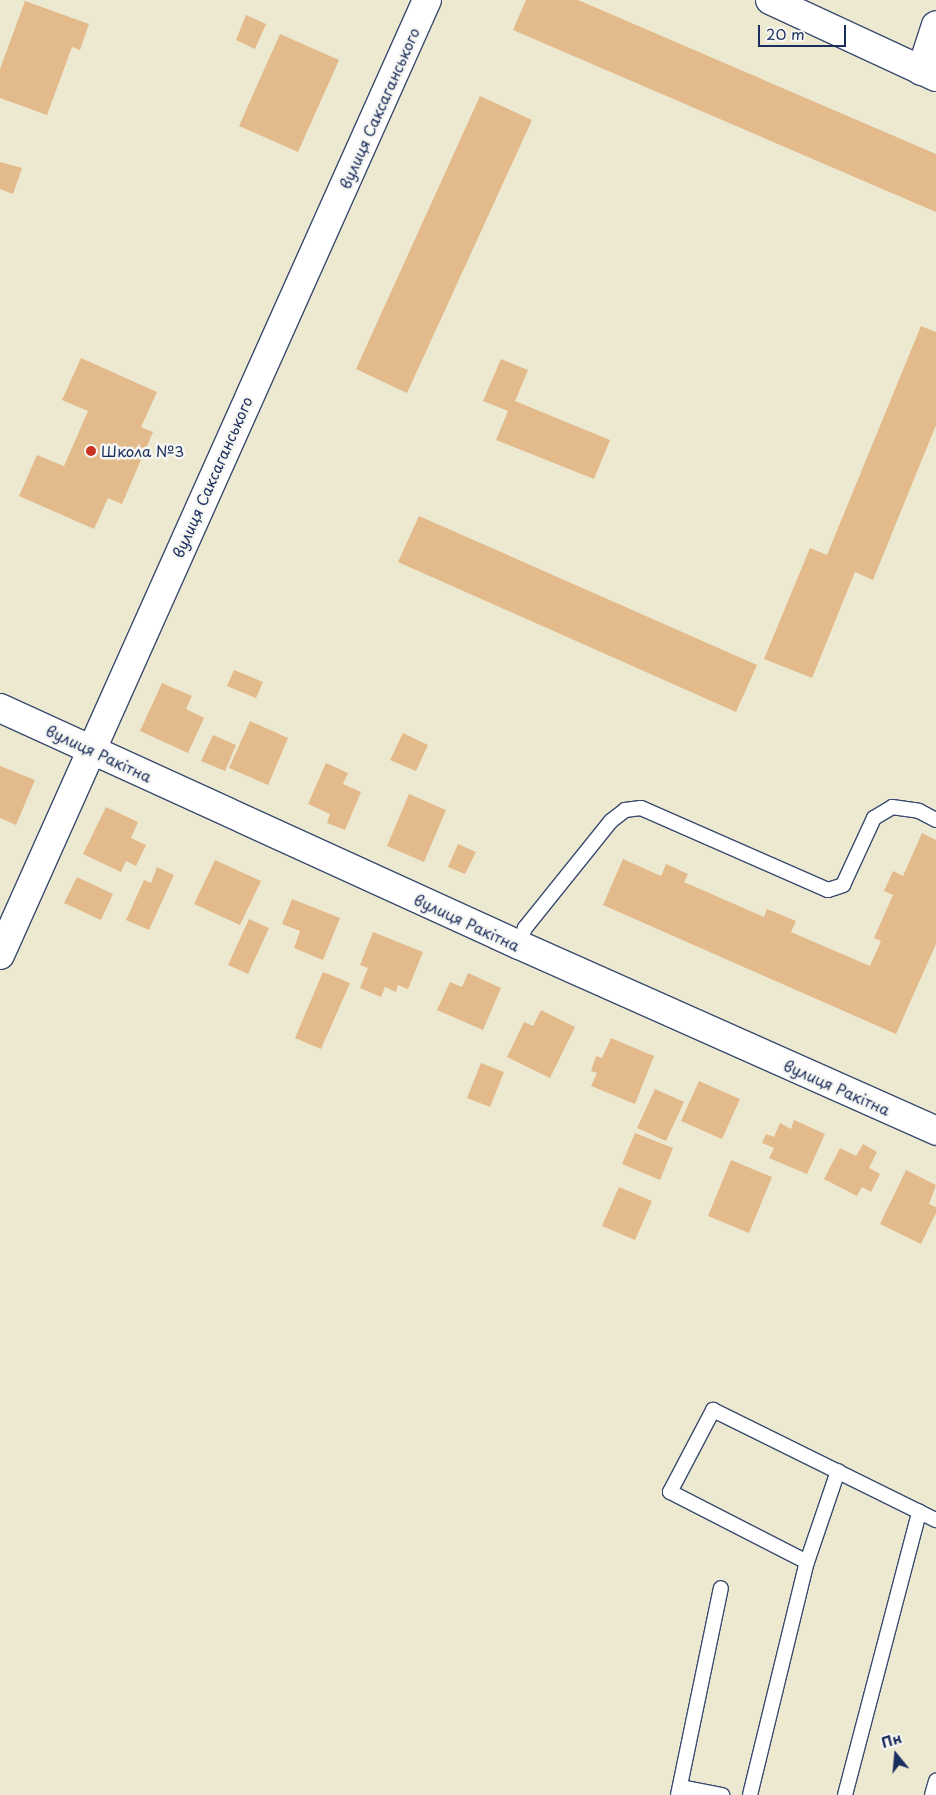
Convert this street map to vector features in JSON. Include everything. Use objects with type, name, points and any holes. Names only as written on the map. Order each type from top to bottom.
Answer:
[{"type":"street","name":"вулиця Саксаганського","points":[[0,955],[90,749],[427,0]]},
{"type":"street","points":[[770,0],[929,74],[936,26]]},
{"type":"street","name":"вулиця Ракітна","points":[[0,708],[518,946],[936,1131]]},
{"type":"lane","points":[[518,946],[525,928],[610,821],[625,810],[641,808],[828,890],[842,885],[874,818],[892,807],[919,811],[936,820]]},
{"type":"lane","points":[[807,1562],[670,1492],[714,1410],[936,1520]]},
{"type":"lane","points":[[750,1795],[807,1562],[838,1471]]},
{"type":"lane","points":[[845,1795],[919,1512]]},
{"type":"lane","points":[[721,1588],[679,1791],[722,1795]]},
{"type":"lane","points":[[932,1795],[936,1781]]},
{"type":"building","points":[[526,0],[578,0],[936,154],[936,212],[513,30]]},
{"type":"building","points":[[25,1],[89,24],[80,50],[72,47],[47,115],[0,98],[0,69]]},
{"type":"building","points":[[246,15],[266,24],[255,49],[236,40]]},
{"type":"building","points":[[280,34],[339,60],[298,152],[239,126]]},
{"type":"building","points":[[480,96],[532,120],[407,393],[356,369]]},
{"type":"building","points":[[0,162],[22,168],[13,194],[0,189]]},
{"type":"building","points":[[921,326],[936,332],[936,425],[873,580],[855,572],[812,678],[764,659],[810,548],[827,555]]},
{"type":"building","points":[[81,358],[157,392],[141,427],[153,432],[122,504],[108,498],[94,529],[19,496],[37,455],[64,466],[88,411],[62,400]]},
{"type":"building","points":[[501,359],[528,370],[515,401],[610,440],[594,479],[496,440],[508,411],[483,401]]},
{"type":"building","points":[[419,516],[757,665],[736,712],[398,562]]},
{"type":"building","points":[[234,670],[263,682],[256,698],[227,686]]},
{"type":"building","points":[[162,683],[192,696],[186,709],[204,718],[188,753],[140,731]]},
{"type":"building","points":[[250,721],[288,738],[268,785],[229,768]]},
{"type":"building","points":[[403,733],[428,745],[416,771],[390,760]]},
{"type":"building","points":[[213,735],[236,745],[225,771],[201,761]]},
{"type":"building","points":[[326,763],[348,773],[343,784],[361,792],[345,830],[327,823],[330,814],[308,804]]},
{"type":"building","points":[[0,766],[35,780],[16,825],[0,818]]},
{"type":"building","points":[[409,794],[446,810],[424,862],[387,846]]},
{"type":"building","points":[[106,807],[138,822],[131,838],[146,845],[136,866],[126,861],[121,872],[83,854]]},
{"type":"building","points":[[922,833],[936,840],[936,944],[896,1034],[603,905],[623,859],[661,876],[666,864],[688,874],[684,882],[764,917],[767,909],[796,921],[791,932],[870,966],[881,941],[874,938],[893,895],[884,891],[893,871],[903,876]]},
{"type":"building","points":[[458,844],[476,852],[465,874],[448,867]]},
{"type":"building","points":[[215,860],[261,881],[240,925],[194,904]]},
{"type":"building","points":[[157,867],[174,875],[149,930],[126,920],[144,880],[151,883]]},
{"type":"building","points":[[77,877],[113,894],[101,920],[64,903]]},
{"type":"building","points":[[292,899],[340,918],[323,960],[294,948],[300,931],[282,924]]},
{"type":"building","points":[[249,919],[269,928],[248,974],[228,965]]},
{"type":"building","points":[[373,932],[423,952],[408,989],[398,985],[396,992],[385,987],[381,997],[360,988],[368,968],[360,965]]},
{"type":"building","points":[[323,972],[350,983],[321,1049],[295,1038]]},
{"type":"building","points":[[468,973],[501,988],[483,1030],[437,1010],[450,982],[462,987]]},
{"type":"building","points":[[541,1010],[575,1027],[550,1078],[507,1057],[524,1022],[533,1026]]},
{"type":"building","points":[[611,1038],[654,1056],[635,1104],[591,1086],[597,1073],[591,1071],[596,1056],[602,1058]]},
{"type":"building","points":[[481,1063],[504,1072],[490,1107],[467,1098]]},
{"type":"building","points":[[699,1081],[740,1099],[722,1139],[681,1121]]},
{"type":"building","points":[[655,1089],[684,1102],[666,1141],[637,1128]]},
{"type":"building","points":[[794,1120],[825,1134],[807,1174],[769,1158],[774,1148],[762,1143],[766,1134],[774,1137],[780,1123],[791,1129]]},
{"type":"building","points":[[635,1133],[673,1148],[660,1180],[622,1164]]},
{"type":"building","points":[[863,1144],[877,1152],[869,1168],[880,1174],[871,1192],[862,1187],[857,1196],[824,1179],[840,1148],[856,1156]]},
{"type":"building","points":[[731,1160],[772,1177],[749,1233],[708,1216]]},
{"type":"building","points":[[906,1170],[936,1185],[929,1204],[936,1207],[936,1213],[921,1244],[880,1224]]},
{"type":"building","points":[[619,1187],[652,1201],[635,1240],[602,1226]]},
{"type":"place","name":"Школа №3","points":[[91,451]]}]
